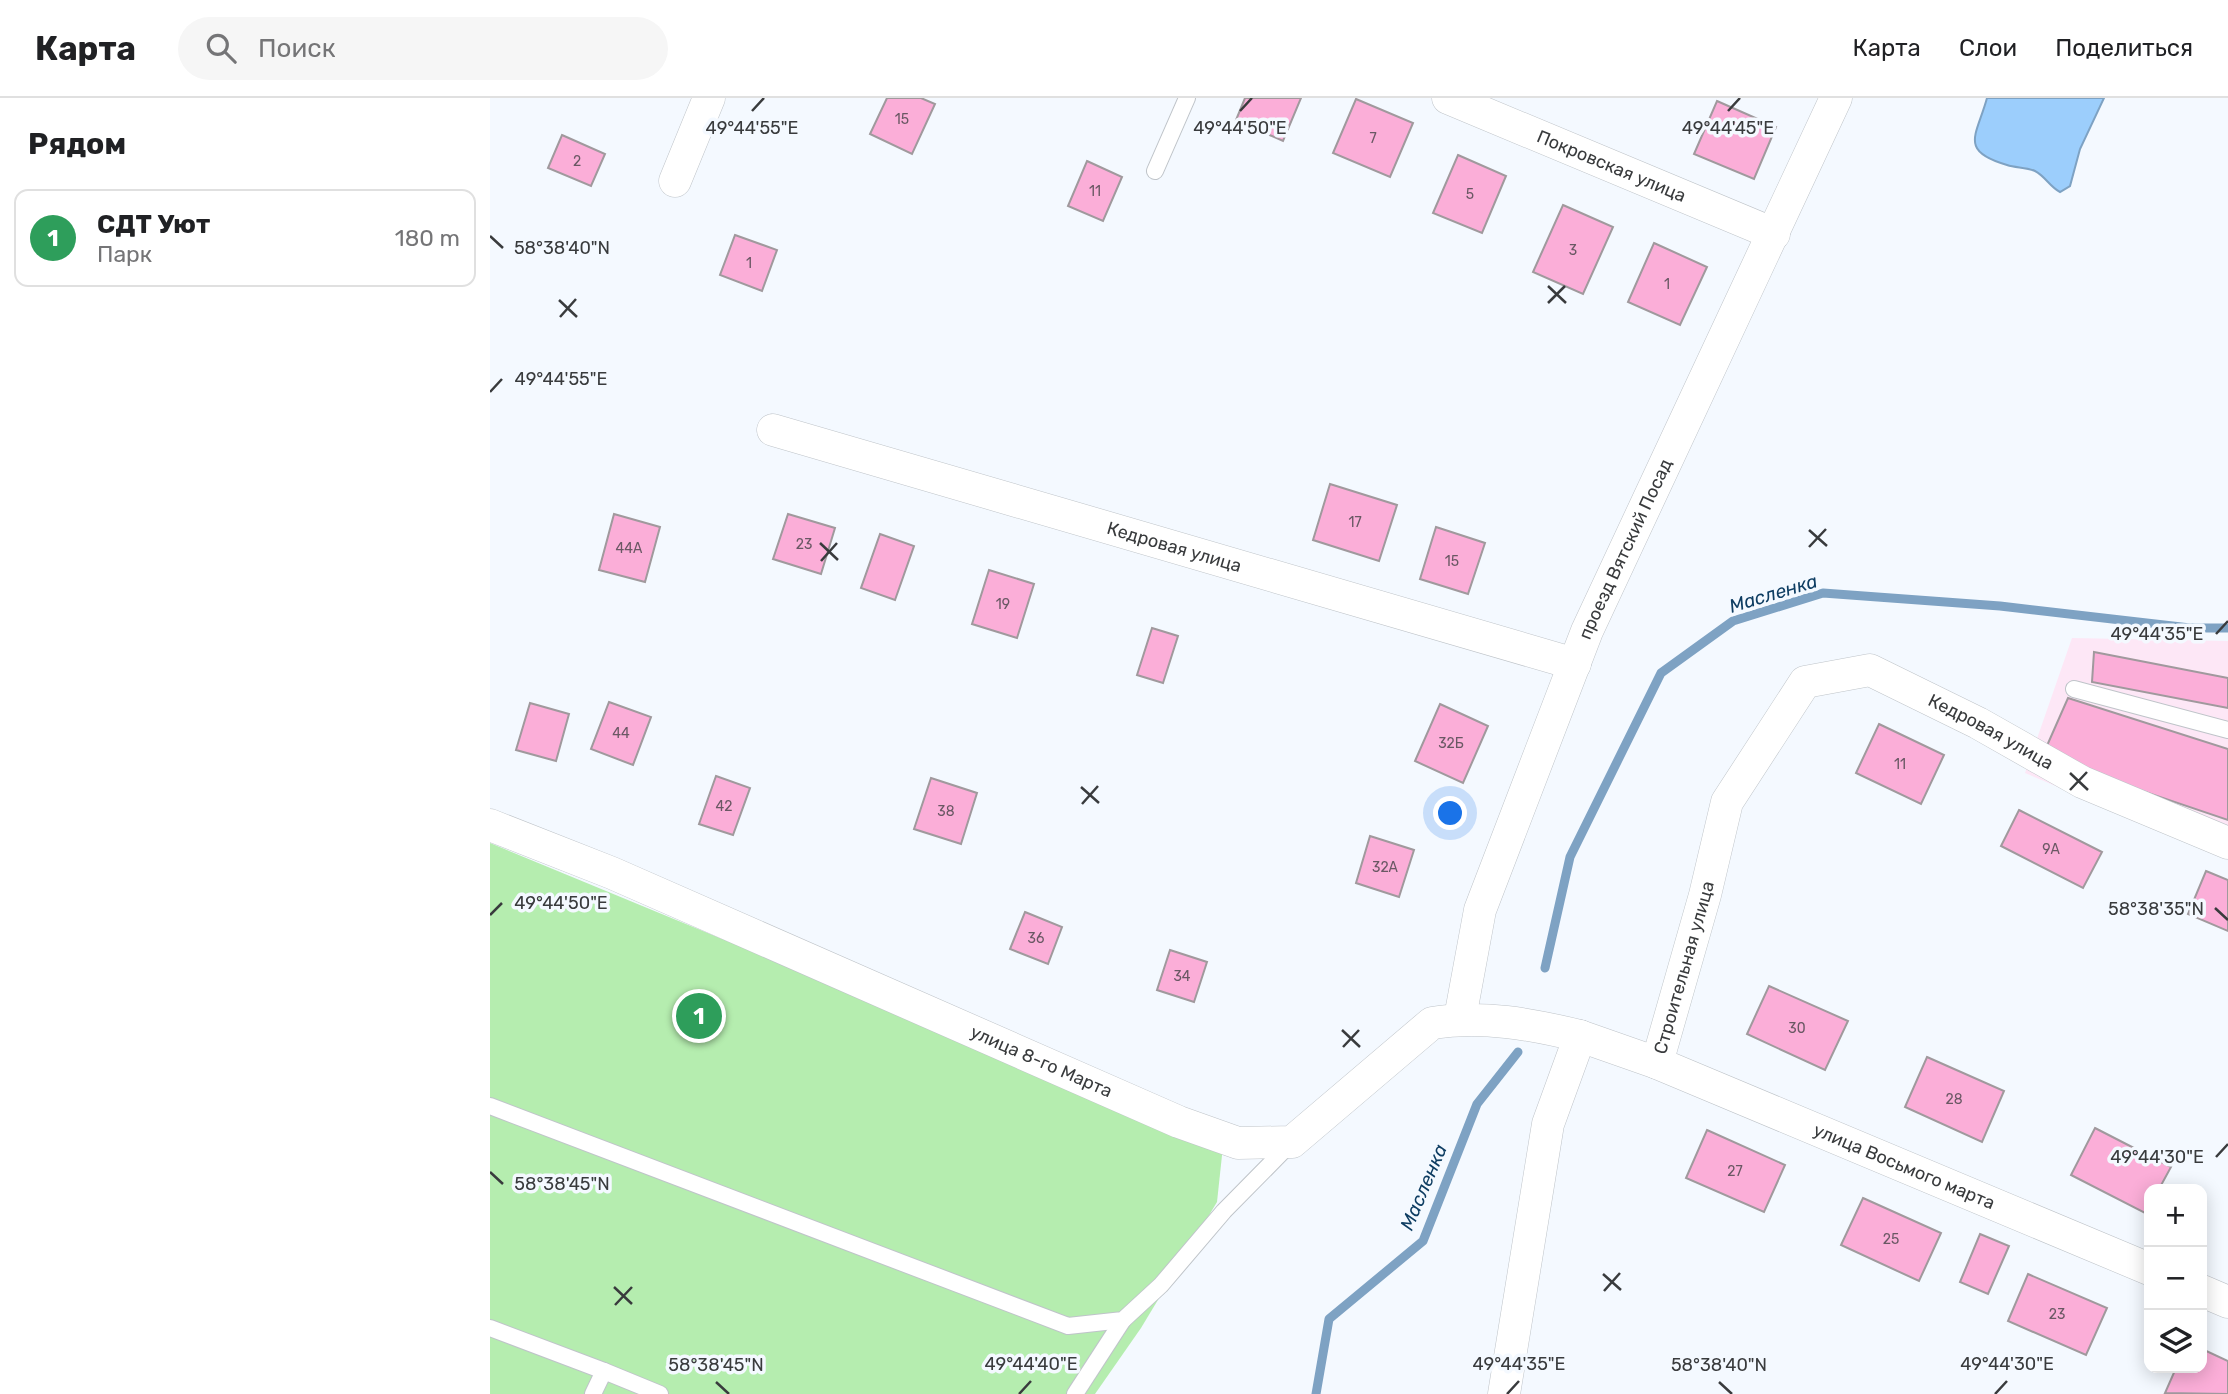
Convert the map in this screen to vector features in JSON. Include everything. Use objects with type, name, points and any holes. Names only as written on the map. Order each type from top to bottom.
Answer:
[{"type":"street","points":[[675,180],[709,98]]},
{"type":"street","name":"Покровская улица","points":[[1448,98],[1774,234]]},
{"type":"street","name":"проезд Вятский Посад","points":[[1460,1018],[1480,910],[1587,631],[1836,98]]},
{"type":"street","name":"Кедровая улица","points":[[774,430],[1575,664]]},
{"type":"street","name":"Кедровая улица","points":[[1870,670],[1978,723],[2082,782],[2228,842]]},
{"type":"street","name":"Строительная улица","points":[[1580,1036],[1657,1063],[1705,895],[1727,802],[1805,682],[1870,670]]},
{"type":"street","name":"улица 8-го Марта","points":[[490,825],[612,873],[1179,1122],[1238,1143],[1292,1142]]},
{"type":"street","points":[[1292,1142],[1432,1023],[1460,1018],[1532,1024],[1580,1036],[1548,1124],[1504,1394]]},
{"type":"street","name":"улица Восьмого марта","points":[[1657,1063],[2144,1267]]},
{"type":"street","points":[[2207,1293],[2228,1302]]},
{"type":"lane","points":[[1156,171],[1187,98]]},
{"type":"lane","points":[[2074,689],[2228,730]]},
{"type":"lane","points":[[490,1106],[1068,1326],[1122,1320]]},
{"type":"lane","points":[[1075,1394],[1122,1320],[1161,1285],[1224,1211],[1292,1142]]},
{"type":"lane","points":[[490,1328],[660,1394]]},
{"type":"lane","points":[[593,1394],[604,1371]]},
{"type":"shaded area","points":[[2072,638],[2228,641],[2228,859],[2025,773]]},
{"type":"green space","points":[[490,843],[1223,1146],[1217,1202],[1141,1328],[1095,1394],[490,1394]]},
{"type":"water","points":[[1987,98],[2104,98],[2080,149],[2070,186],[2060,192],[2035,171],[2007,165],[1982,154],[1975,140]]},
{"type":"building","points":[[887,98],[921,98],[935,104],[912,154],[870,134]]},
{"type":"building","points":[[1245,98],[1301,98],[1283,141],[1236,120]]},
{"type":"building","points":[[1356,99],[1413,123],[1390,177],[1333,153]]},
{"type":"building","points":[[1717,101],[1776,127],[1754,179],[1694,154]]},
{"type":"building","points":[[562,135],[605,154],[591,186],[548,168]]},
{"type":"building","points":[[1458,155],[1506,176],[1482,233],[1433,213]]},
{"type":"building","points":[[1087,161],[1122,177],[1103,221],[1068,206]]},
{"type":"building","points":[[1563,205],[1613,227],[1583,294],[1533,272]]},
{"type":"building","points":[[735,235],[777,250],[762,291],[720,275]]},
{"type":"building","points":[[1654,243],[1707,267],[1680,325],[1628,302]]},
{"type":"building","points":[[1330,484],[1397,505],[1379,561],[1313,540]]},
{"type":"building","points":[[614,514],[660,527],[645,582],[599,570]]},
{"type":"building","points":[[788,514],[835,528],[821,574],[773,559]]},
{"type":"building","points":[[1436,527],[1485,543],[1468,594],[1420,579]]},
{"type":"building","points":[[880,534],[914,546],[895,600],[861,588]]},
{"type":"building","points":[[989,570],[1034,584],[1017,638],[972,624]]},
{"type":"building","points":[[1152,628],[1178,636],[1163,683],[1137,675]]},
{"type":"building","points":[[2094,652],[2228,678],[2228,708],[2092,682]]},
{"type":"building","points":[[2068,698],[2228,749],[2228,820],[2042,757]]},
{"type":"building","points":[[609,702],[651,717],[633,765],[591,749]]},
{"type":"building","points":[[530,703],[569,714],[556,761],[516,750]]},
{"type":"building","points":[[1440,704],[1488,726],[1463,783],[1415,761]]},
{"type":"building","points":[[1879,724],[1944,755],[1921,804],[1856,773]]},
{"type":"building","points":[[716,776],[750,788],[733,835],[699,824]]},
{"type":"building","points":[[931,778],[977,793],[961,844],[914,829]]},
{"type":"building","points":[[2019,810],[2102,852],[2083,888],[2001,846]]},
{"type":"building","points":[[1370,836],[1414,850],[1399,897],[1356,883]]},
{"type":"building","points":[[2206,871],[2228,880],[2228,931],[2188,914]]},
{"type":"building","points":[[1025,912],[1062,927],[1048,964],[1010,949]]},
{"type":"building","points":[[1170,950],[1207,962],[1194,1002],[1157,990]]},
{"type":"building","points":[[1769,986],[1848,1021],[1825,1070],[1747,1034]]},
{"type":"building","points":[[1927,1057],[2004,1091],[1982,1142],[1905,1107]]},
{"type":"building","points":[[2095,1128],[2171,1167],[2162,1184],[2144,1184],[2144,1212],[2071,1175]]},
{"type":"building","points":[[1707,1130],[1785,1165],[1764,1212],[1686,1178]]},
{"type":"building","points":[[1863,1198],[1941,1233],[1919,1281],[1841,1245]]},
{"type":"building","points":[[1980,1234],[2009,1246],[1988,1294],[1960,1282]]},
{"type":"building","points":[[2028,1274],[2107,1308],[2086,1355],[2008,1321]]},
{"type":"building","points":[[2207,1351],[2228,1361],[2228,1394],[2165,1393],[2174,1373],[2207,1373]]},
{"type":"waterway","name":"Масленка","points":[[1545,968],[1570,857],[1661,673],[1733,621],[1823,593],[2000,606],[2190,628],[2228,628]]},
{"type":"waterway","name":"Масленка","points":[[1316,1394],[1329,1319],[1423,1241],[1477,1104],[1518,1052]]},
{"type":"place","name":"СДТ Уют","points":[[699,1016]]}]
